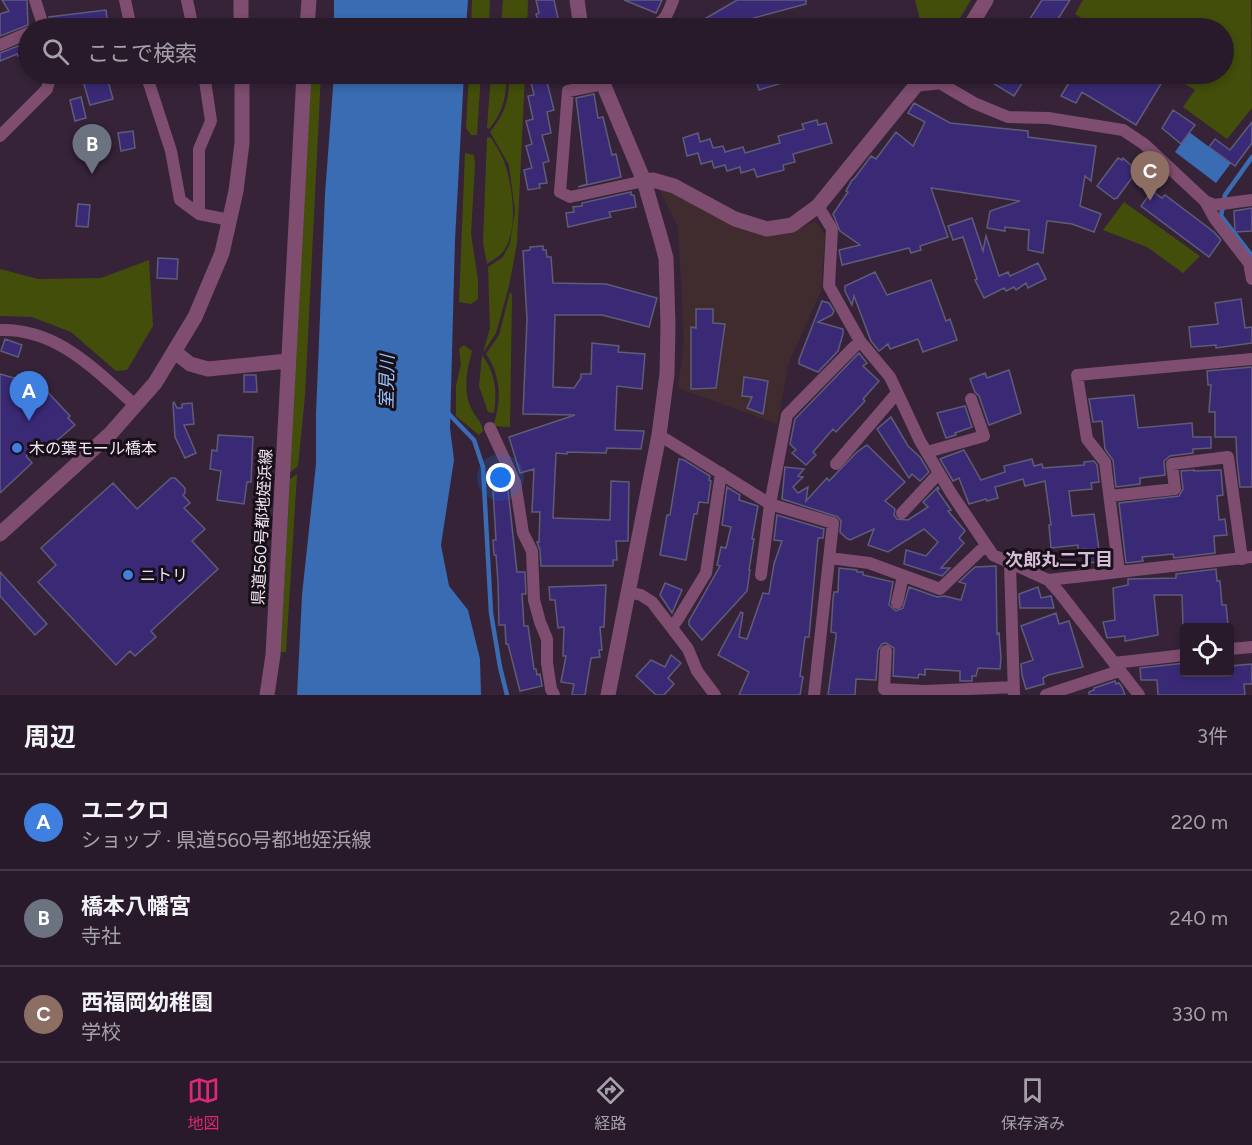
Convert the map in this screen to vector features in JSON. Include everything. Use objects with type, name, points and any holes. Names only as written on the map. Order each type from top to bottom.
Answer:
[{"type":"street","points":[[35,0],[40,18]]},
{"type":"street","points":[[125,0],[129,18]]},
{"type":"street","points":[[187,0],[191,18]]},
{"type":"street","points":[[241,0],[241,18]]},
{"type":"street","points":[[308,18],[309,0]]},
{"type":"street","points":[[578,0],[580,18]]},
{"type":"street","points":[[665,18],[673,0]]},
{"type":"street","points":[[975,18],[986,0]]},
{"type":"street","points":[[0,45],[18,37]]},
{"type":"street","points":[[0,136],[47,89],[48,84]]},
{"type":"street","points":[[149,84],[171,152],[180,200],[199,214],[230,220]]},
{"type":"street","points":[[199,214],[200,149],[211,121],[205,84]]},
{"type":"street","points":[[0,534],[111,433],[155,383],[195,317],[222,253],[230,220],[242,143],[242,84]]},
{"type":"street","name":"県道560号都地姪浜線","points":[[267,695],[274,644],[303,84]]},
{"type":"street","points":[[588,84],[568,92],[560,192],[570,196],[653,180],[674,186],[735,219],[767,229],[792,225],[818,206],[917,84]]},
{"type":"street","points":[[603,84],[644,181],[666,258],[669,348],[659,435],[608,695]]},
{"type":"street","points":[[949,84],[974,103],[1008,117],[1048,118],[1123,130],[1144,144],[1209,203],[1215,219],[1249,263],[1252,279]]},
{"type":"street","points":[[1209,203],[1230,204],[1252,200]]},
{"type":"street","points":[[818,206],[832,229],[829,285],[860,341],[890,377],[927,452],[986,545],[993,555],[1048,580],[1139,695]]},
{"type":"street","points":[[0,330],[30,333],[62,345],[75,353],[135,405]]},
{"type":"street","points":[[761,575],[770,504],[787,415],[860,341]]},
{"type":"street","points":[[175,352],[190,364],[208,369],[288,361]]},
{"type":"street","points":[[1119,572],[1106,462],[1087,439],[1077,375],[1252,359]]},
{"type":"street","points":[[836,464],[897,393]]},
{"type":"street","points":[[927,452],[984,436],[971,399]]},
{"type":"street","points":[[490,428],[515,482],[523,533],[532,551],[534,600],[547,639],[547,663],[554,695]]},
{"type":"street","points":[[659,435],[770,504],[833,523],[814,695]]},
{"type":"street","points":[[1048,580],[1247,558],[1228,457],[1172,464],[1175,489],[1110,496]]},
{"type":"street","points":[[672,627],[706,573],[721,473]]},
{"type":"street","points":[[902,513],[939,473]]},
{"type":"street","points":[[830,558],[869,564],[940,589],[986,545]]},
{"type":"street","points":[[886,651],[884,688],[925,693],[1014,691],[1010,564]]},
{"type":"street","points":[[897,603],[903,576]]},
{"type":"street","points":[[628,592],[641,595],[652,602],[688,649],[697,671],[715,695]]},
{"type":"street","points":[[1234,649],[1252,647]]},
{"type":"street","points":[[1046,695],[1117,667],[1180,656]]},
{"type":"shaded area","points":[[659,189],[674,192],[714,216],[797,230],[815,221],[825,235],[821,291],[789,363],[777,424],[678,388],[684,340],[678,227]]},
{"type":"green space","points":[[472,0],[490,0],[489,18],[471,18]]},
{"type":"green space","points":[[503,0],[528,0],[527,18],[502,18]]},
{"type":"green space","points":[[915,0],[971,0],[960,18],[920,18]]},
{"type":"green space","points":[[1083,0],[1251,0],[1252,108],[1227,139],[1183,107],[1195,90],[1185,84],[1234,84],[1234,18],[1082,18],[1075,14]]},
{"type":"green space","points":[[309,84],[321,84],[305,396],[298,466],[288,474]]},
{"type":"green space","points":[[468,84],[480,84],[477,135],[471,135],[466,128]]},
{"type":"green space","points":[[490,84],[506,84],[501,110],[494,123],[489,129],[487,128]]},
{"type":"green space","points":[[509,84],[525,84],[517,243],[509,286],[496,333],[483,353],[490,328],[488,267],[503,257],[510,243],[515,211],[509,165],[490,132],[500,119]]},
{"type":"green space","points":[[487,137],[491,138],[505,163],[511,188],[513,223],[511,234],[502,253],[487,264],[483,243]]},
{"type":"green space","points":[[465,153],[474,155],[475,164],[471,234],[478,280],[478,299],[471,304],[459,302]]},
{"type":"green space","points":[[1124,202],[1200,256],[1183,273],[1147,247],[1103,230]]},
{"type":"green space","points":[[149,260],[153,326],[127,370],[116,371],[71,332],[32,317],[0,316],[0,269],[38,279],[101,278]]},
{"type":"green space","points":[[510,292],[512,295],[510,427],[493,426],[498,408],[499,389],[495,371],[486,354],[499,335]]},
{"type":"green space","points":[[464,345],[472,351],[466,388],[469,403],[483,431],[479,435],[456,416],[456,386],[461,364],[459,349]]},
{"type":"green space","points":[[482,355],[490,369],[494,383],[494,413],[488,412],[479,386]]},
{"type":"green space","points":[[297,474],[286,652],[280,652],[290,479]]},
{"type":"water","points":[[334,0],[468,0],[467,18],[334,18]]},
{"type":"water","name":"室見川","points":[[333,84],[463,84],[455,240],[450,428],[454,460],[441,545],[449,586],[468,610],[480,659],[481,695],[297,695],[302,595],[316,464],[325,194]]},
{"type":"water","points":[[1189,132],[1231,163],[1216,183],[1175,152]]},
{"type":"building","points":[[2,0],[27,0],[28,18],[18,18],[18,29],[0,36],[0,14],[9,11]]},
{"type":"building","points":[[536,0],[554,0],[558,18],[537,18],[536,14],[539,13]]},
{"type":"building","points":[[624,0],[662,0],[656,13]]},
{"type":"building","points":[[737,0],[806,0],[806,4],[754,18],[706,18]]},
{"type":"building","points":[[1042,0],[1070,0],[1058,18],[1030,18]]},
{"type":"building","points":[[106,10],[107,18],[49,18]]},
{"type":"building","points":[[18,46],[18,56],[17,54],[0,61],[0,53]]},
{"type":"building","points":[[84,84],[109,84],[113,99],[90,105]]},
{"type":"building","points":[[531,84],[548,84],[554,110],[547,112],[551,133],[542,135],[549,161],[543,163],[547,183],[539,184],[540,188],[528,190],[524,170],[532,168],[526,146],[532,144],[526,121],[533,119],[528,96],[534,95]]},
{"type":"building","points":[[757,84],[779,84],[759,90]]},
{"type":"building","points":[[994,84],[1022,84],[1014,96]]},
{"type":"building","points":[[1068,84],[1161,84],[1136,125],[1082,92],[1076,103],[1061,96]]},
{"type":"building","points":[[594,94],[598,118],[603,117],[612,155],[616,154],[621,177],[578,187],[587,184],[576,98]]},
{"type":"building","points":[[81,97],[86,118],[75,121],[70,100]]},
{"type":"building","points":[[914,103],[950,123],[1028,131],[1028,137],[1096,146],[1091,181],[1085,176],[1080,206],[1101,214],[1094,232],[1072,224],[1047,221],[1043,253],[1028,250],[1029,230],[1005,227],[1005,231],[987,228],[990,211],[1020,201],[931,188],[948,237],[920,246],[921,250],[911,253],[909,248],[842,265],[839,250],[860,245],[840,231],[833,214],[848,192],[846,191],[852,180],[871,156],[876,159],[896,132],[913,146],[925,122],[908,113]]},
{"type":"building","points":[[1173,110],[1195,125],[1181,144],[1162,128]]},
{"type":"building","points":[[817,120],[818,125],[826,123],[832,143],[793,154],[795,162],[783,165],[784,170],[757,177],[754,169],[741,173],[740,167],[727,171],[725,165],[714,168],[712,161],[701,164],[698,153],[687,156],[683,138],[698,133],[700,142],[710,139],[713,148],[723,146],[725,152],[743,147],[745,153],[780,143],[778,136],[804,129],[802,124]]},
{"type":"building","points":[[1252,122],[1252,143],[1235,166],[1209,147],[1215,139],[1230,150]]},
{"type":"building","points":[[133,131],[135,148],[121,151],[118,133]]},
{"type":"building","points":[[1118,158],[1122,160],[1123,158],[1137,171],[1114,199],[1097,186]]},
{"type":"building","points":[[1152,191],[1162,198],[1165,195],[1214,232],[1221,240],[1209,257],[1141,206]]},
{"type":"building","points":[[631,192],[631,195],[634,195],[636,207],[609,212],[611,217],[568,227],[566,213],[574,212],[573,207]]},
{"type":"building","points":[[78,204],[90,205],[88,227],[76,226]]},
{"type":"building","points":[[1252,208],[1252,231],[1235,232],[1234,211]]},
{"type":"building","points":[[972,218],[983,251],[986,236],[999,276],[1008,272],[1010,276],[1038,263],[1046,279],[1028,288],[1026,283],[1016,290],[1014,287],[1006,291],[1004,288],[984,298],[975,280],[977,279],[963,237],[953,240],[948,226]]},
{"type":"building","points":[[543,246],[547,257],[551,257],[553,283],[606,284],[657,298],[649,327],[602,315],[555,315],[553,387],[574,388],[581,374],[591,374],[592,343],[619,346],[618,352],[645,354],[642,389],[617,386],[615,430],[644,431],[641,449],[607,448],[606,453],[556,453],[553,518],[610,520],[611,481],[629,482],[628,541],[616,541],[617,560],[613,560],[613,566],[541,566],[537,542],[539,542],[540,512],[532,512],[534,469],[520,473],[509,437],[575,415],[523,414],[527,319],[523,251],[530,250],[530,247]]},
{"type":"building","points":[[158,258],[178,259],[177,279],[157,278]]},
{"type":"building","points":[[875,272],[887,295],[931,280],[946,321],[950,319],[957,340],[923,352],[918,339],[890,349],[888,344],[879,351],[871,341],[854,296],[852,305],[845,291],[845,286]]},
{"type":"building","points":[[1241,299],[1245,328],[1252,327],[1252,343],[1216,348],[1216,345],[1191,347],[1189,327],[1218,324],[1215,303]]},
{"type":"building","points":[[822,301],[829,303],[834,311],[832,315],[818,322],[843,329],[843,334],[838,351],[818,372],[799,364],[799,360]]},
{"type":"building","points":[[696,309],[713,309],[713,323],[725,324],[716,388],[691,389],[691,327],[696,328]]},
{"type":"building","points":[[5,339],[22,345],[18,357],[1,351]]},
{"type":"building","points":[[859,353],[867,363],[863,366],[879,381],[863,399],[865,401],[836,432],[833,429],[813,452],[816,455],[806,465],[792,453],[796,450],[790,444],[795,419]]},
{"type":"building","points":[[1252,367],[1252,487],[1240,487],[1236,437],[1215,437],[1215,412],[1209,412],[1211,385],[1208,385],[1207,371]]},
{"type":"building","points":[[1009,370],[1021,413],[989,425],[979,396],[970,379],[985,373],[987,378]]},
{"type":"building","name":"木の葉モール橋本","points":[[0,374],[42,386],[70,416],[68,418],[75,425],[48,448],[42,442],[26,456],[32,463],[0,493]]},
{"type":"building","points":[[244,375],[256,375],[257,392],[244,392]]},
{"type":"building","points":[[744,377],[768,381],[763,414],[747,408],[752,397],[742,396]]},
{"type":"building","points":[[1134,395],[1138,428],[1192,423],[1193,437],[1211,437],[1211,448],[1193,449],[1193,453],[1170,456],[1164,461],[1165,475],[1140,478],[1140,484],[1116,487],[1113,460],[1105,449],[1102,421],[1093,422],[1089,399]]},
{"type":"building","points":[[174,402],[177,408],[182,408],[182,404],[192,403],[194,424],[184,425],[196,453],[185,458],[175,437]]},
{"type":"building","points":[[965,406],[972,427],[946,438],[937,413]]},
{"type":"building","points":[[891,417],[908,446],[920,457],[929,472],[920,481],[912,474],[909,478],[877,429]]},
{"type":"building","points":[[218,435],[253,437],[251,482],[247,482],[244,504],[217,500],[221,471],[210,469],[212,450],[217,451]]},
{"type":"building","points":[[867,445],[905,482],[885,501],[895,509],[894,515],[897,519],[908,520],[928,507],[923,502],[938,487],[937,490],[951,510],[948,511],[965,531],[959,538],[964,543],[941,568],[950,568],[942,576],[904,564],[906,550],[926,556],[938,542],[924,529],[888,552],[868,545],[874,529],[850,540],[840,532],[841,521],[838,517],[782,499],[785,467],[804,469],[798,476],[803,477],[793,487],[798,493],[808,487],[806,501],[827,478],[829,481]]},
{"type":"building","points":[[964,450],[981,480],[1005,472],[1004,466],[1032,459],[1034,466],[1042,464],[1043,468],[1084,465],[1084,462],[1094,461],[1097,465],[1099,482],[1091,483],[1092,489],[1069,491],[1072,516],[1094,514],[1099,550],[1108,549],[1109,561],[1088,563],[1086,549],[1078,550],[1078,545],[1051,548],[1049,525],[1051,525],[1045,481],[1025,486],[1023,479],[995,487],[998,498],[969,504],[959,478],[953,481],[940,459]]},
{"type":"building","points":[[679,459],[710,476],[711,481],[708,503],[699,502],[697,514],[694,514],[686,560],[660,555],[667,515],[670,515]]},
{"type":"building","points":[[1221,470],[1223,495],[1217,496],[1219,520],[1225,519],[1227,535],[1214,536],[1215,553],[1174,558],[1173,554],[1142,557],[1143,561],[1126,563],[1119,503],[1179,496],[1183,489],[1181,471]]},
{"type":"building","name":"ニトリ","points":[[171,478],[175,478],[185,488],[183,495],[190,503],[184,508],[205,529],[192,541],[218,569],[151,631],[156,637],[135,656],[130,651],[116,665],[38,582],[56,565],[41,548],[113,483],[137,509]]},
{"type":"building","points":[[727,487],[740,495],[739,500],[758,506],[747,591],[702,640],[689,625],[689,621],[720,566],[717,565],[721,547],[726,548],[731,527],[722,525]]},
{"type":"building","points":[[508,490],[517,572],[525,572],[526,594],[522,594],[524,626],[528,626],[534,669],[537,675],[540,674],[542,686],[520,691],[508,644],[506,644],[505,625],[499,625],[498,582],[493,540],[496,540],[493,491]]},
{"type":"building","points":[[777,515],[824,529],[823,538],[818,538],[809,637],[805,637],[800,695],[739,695],[749,672],[718,655],[741,612],[743,613],[739,637],[747,639],[763,593],[769,594],[774,564],[782,541],[774,540]]},
{"type":"building","points":[[996,566],[1000,669],[978,668],[976,676],[972,676],[972,681],[960,681],[960,671],[925,669],[925,675],[919,674],[918,678],[893,676],[894,648],[886,643],[882,644],[878,650],[876,680],[856,679],[855,695],[828,695],[836,637],[836,633],[831,632],[833,599],[834,592],[838,592],[839,568],[857,570],[857,572],[863,572],[863,575],[893,582],[889,605],[896,611],[903,608],[909,587],[937,597],[944,596],[961,600],[966,584],[959,582],[975,567]]},
{"type":"building","points":[[1216,569],[1217,581],[1220,581],[1222,605],[1226,605],[1228,623],[1183,623],[1182,595],[1154,595],[1158,635],[1125,641],[1125,636],[1107,638],[1103,622],[1115,620],[1113,588],[1128,585],[1128,579],[1176,578],[1176,574]]},
{"type":"building","points":[[0,572],[47,624],[35,635],[0,596]]},
{"type":"building","points":[[665,583],[682,590],[672,613],[660,595]]},
{"type":"building","points":[[606,585],[604,627],[600,627],[602,650],[599,650],[600,657],[591,658],[585,695],[572,695],[574,684],[561,682],[566,656],[563,656],[564,627],[558,628],[555,600],[550,600],[549,587]]},
{"type":"building","points":[[1038,587],[1041,598],[1051,596],[1054,608],[1020,608],[1019,594]]},
{"type":"building","points":[[1056,613],[1059,624],[1069,621],[1083,667],[1048,675],[1043,678],[1044,684],[1026,689],[1021,664],[1033,660],[1021,626]]},
{"type":"building","points":[[671,655],[681,663],[668,678],[674,684],[664,695],[656,695],[636,676],[651,660],[665,667]]},
{"type":"building","points":[[1180,664],[1180,677],[1234,677],[1234,666],[1252,664],[1252,684],[1244,684],[1245,695],[1158,695],[1157,680],[1141,680],[1140,668]]},
{"type":"building","points":[[1115,681],[1122,687],[1125,695],[1089,695],[1094,688]]},
{"type":"waterway","points":[[1252,157],[1225,195],[1221,216],[1252,256]]},
{"type":"waterway","points":[[447,412],[474,440],[483,467],[491,613],[507,695]]},
{"type":"place","name":"橋本八幡宮","points":[[92,174]]},
{"type":"place","name":"西福岡幼稚園","points":[[1150,201]]},
{"type":"place","name":"ユニクロ","points":[[29,421]]},
{"type":"place","name":"木の葉モール橋本","points":[[17,448]]},
{"type":"place","name":"ニトリ","points":[[128,575]]},
{"type":"district","name":"次郎丸二丁目","points":[[1059,560]]}]
